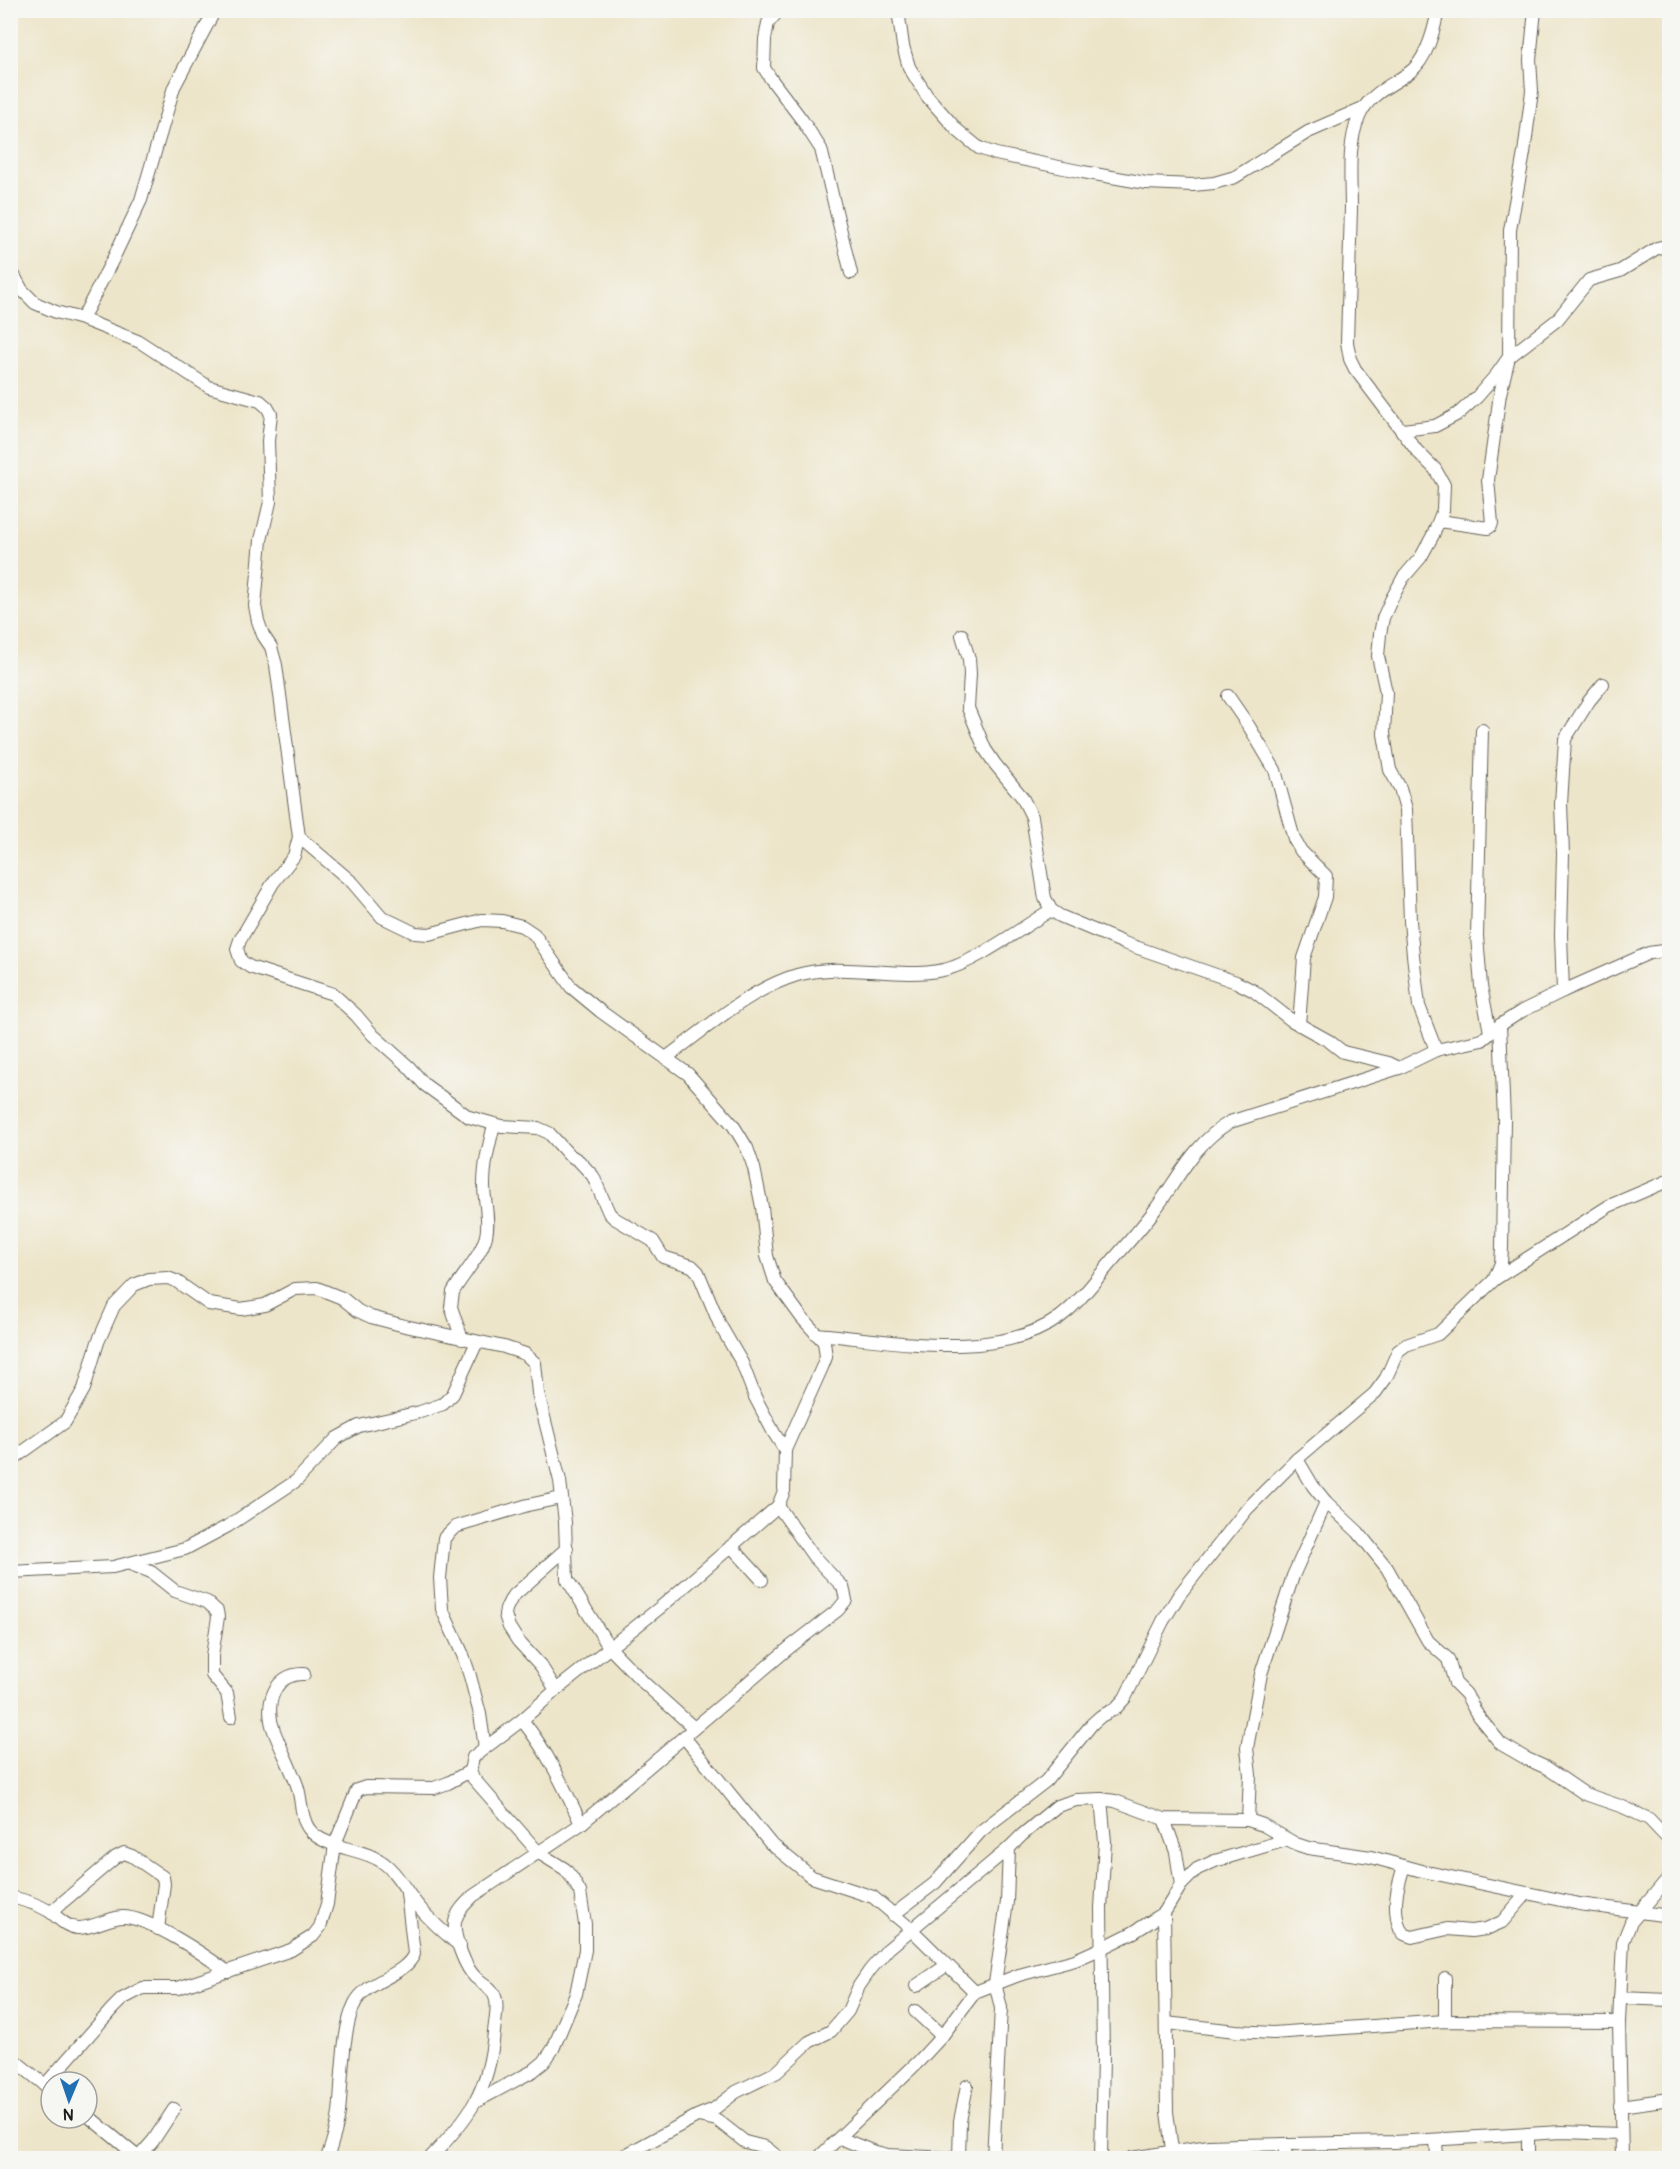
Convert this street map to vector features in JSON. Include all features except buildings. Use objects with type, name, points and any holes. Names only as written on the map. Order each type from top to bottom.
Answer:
[{"type":"street","points":[[82,319],[141,200],[174,87],[215,10]]},
{"type":"street","points":[[779,10],[768,23],[764,68],[821,150],[851,273]]},
{"type":"street","points":[[898,10],[903,46],[909,67],[927,96],[957,130],[979,148],[996,154],[1146,183],[1192,186],[1234,177],[1308,132],[1363,108]]},
{"type":"street","points":[[1436,1050],[1419,1006],[1410,921],[1406,808],[1390,771],[1383,721],[1386,692],[1378,656],[1383,618],[1403,578],[1426,548],[1439,521],[1445,499],[1442,478],[1417,451],[1355,369],[1350,359],[1347,342],[1350,172],[1354,132],[1366,103],[1387,86],[1412,71],[1424,54],[1438,10]]},
{"type":"street","points":[[1439,521],[1488,528],[1491,526],[1489,474],[1500,394],[1509,357],[1510,230],[1532,91],[1530,60],[1535,10]]},
{"type":"street","points":[[1403,430],[1435,426],[1458,414],[1478,397],[1509,357],[1557,320],[1589,280],[1620,271],[1657,248],[1670,245]]},
{"type":"street","points":[[10,268],[22,290],[34,303],[140,342],[209,387],[260,401],[267,406],[271,414],[268,441],[270,502],[261,540],[255,606],[258,621],[271,647],[276,665],[299,837],[294,856],[273,883],[240,940],[237,949],[241,960],[250,967],[267,974],[333,994],[409,1067],[424,1085],[470,1118],[494,1125],[538,1128],[549,1133],[568,1154],[587,1168],[593,1176],[609,1213],[614,1218],[653,1240],[663,1257],[692,1266],[698,1272],[720,1325],[742,1363],[756,1397],[785,1450]]},
{"type":"street","points":[[962,635],[969,658],[968,708],[985,749],[1022,797],[1032,817],[1045,898],[1051,910],[1124,943],[1236,982],[1254,991],[1299,1025],[1329,1041],[1343,1052],[1389,1063],[1399,1068]]},
{"type":"street","points":[[1563,991],[1561,804],[1565,739],[1589,701],[1604,684]]},
{"type":"street","points":[[1228,696],[1275,770],[1294,838],[1306,856],[1326,876],[1325,897],[1304,958],[1299,1025]]},
{"type":"street","points":[[1482,730],[1477,936],[1481,986],[1495,1029],[1504,1120],[1502,1248],[1501,1263],[1494,1280]]},
{"type":"street","points":[[299,837],[353,883],[382,917],[415,933],[429,934],[482,920],[502,921],[522,926],[534,934],[571,987],[600,1011],[688,1074],[733,1125],[747,1148],[754,1168],[762,1207],[767,1256],[775,1281],[824,1342],[826,1357],[785,1450],[784,1491],[778,1506],[662,1606],[473,1757],[470,1771],[473,1778],[539,1853],[565,1869],[580,1892],[585,1924],[585,1950],[579,1986],[553,2049],[544,2062],[533,2071],[477,2101]]},
{"type":"street","points":[[666,1058],[759,991],[796,976],[825,969],[922,973],[944,970],[980,954],[1051,910]]},
{"type":"street","points":[[816,1334],[953,1345],[1000,1341],[1034,1332],[1073,1306],[1131,1241],[1163,1200],[1184,1167],[1213,1132],[1230,1122],[1399,1068],[1436,1050],[1482,1040],[1522,1011],[1563,991],[1649,953],[1670,950]]},
{"type":"street","points":[[462,1339],[450,1300],[486,1236],[488,1224],[484,1185],[486,1161],[494,1125]]},
{"type":"street","points":[[893,1915],[935,1883],[981,1831],[1046,1781],[1092,1724],[1115,1709],[1130,1689],[1179,1595],[1247,1509],[1297,1459],[1375,1393],[1386,1377],[1398,1351],[1406,1345],[1438,1334],[1494,1280],[1609,1206],[1670,1180]]},
{"type":"street","points":[[10,1461],[65,1422],[84,1389],[102,1332],[114,1306],[134,1285],[149,1279],[168,1278],[176,1281],[198,1298],[222,1308],[252,1308],[265,1305],[295,1289],[317,1288],[342,1298],[358,1311],[371,1317],[525,1354],[535,1364],[536,1386],[557,1465],[567,1548],[567,1579],[609,1647],[644,1683],[694,1728]]},
{"type":"street","points":[[10,1572],[49,1568],[113,1567],[185,1549],[228,1526],[296,1481],[337,1438],[359,1426],[420,1413],[443,1404],[453,1394],[477,1342]]},
{"type":"street","points":[[1297,1459],[1313,1486],[1326,1502],[1358,1532],[1381,1559],[1428,1641],[1448,1659],[1455,1683],[1466,1694],[1478,1716],[1502,1744],[1547,1768],[1585,1794],[1623,1806],[1649,1819],[1670,1841]]},
{"type":"street","points":[[485,1748],[480,1714],[464,1654],[442,1609],[440,1578],[444,1538],[455,1527],[561,1498]]},
{"type":"street","points":[[1248,1820],[1250,1775],[1247,1748],[1261,1674],[1293,1576],[1326,1502]]},
{"type":"street","points":[[430,2158],[450,2138],[477,2101],[488,2074],[497,2005],[489,1986],[477,1978],[466,1966],[455,1924],[462,1907],[473,1896],[581,1824],[790,1647],[838,1610],[846,1600],[843,1587],[814,1557],[778,1506]]},
{"type":"street","points":[[731,1546],[762,1580]]},
{"type":"street","points":[[556,1689],[541,1666],[508,1627],[505,1615],[512,1597],[567,1548]]},
{"type":"street","points":[[130,1564],[151,1572],[175,1591],[207,1602],[217,1611],[212,1675],[227,1693],[231,1717]]},
{"type":"street","points":[[304,1674],[296,1673],[281,1680],[274,1688],[272,1719],[273,1729],[289,1762],[298,1788],[308,1828],[318,1837],[380,1860],[397,1877],[421,1911],[460,1946]]},
{"type":"street","points":[[522,1720],[555,1768],[581,1824]]},
{"type":"street","points":[[684,1737],[770,1843],[812,1876],[873,1897],[911,1929],[975,1992]]},
{"type":"street","points":[[62,2070],[122,1999],[143,1988],[178,1988],[228,1972],[291,1950],[313,1936],[320,1928],[331,1884],[335,1844],[357,1790],[366,1787],[434,1788],[470,1771]]},
{"type":"street","points":[[1101,1799],[1105,1842],[1101,1908],[1101,2158]]},
{"type":"street","points":[[620,2158],[696,2116],[714,2109],[736,2092],[777,2072],[809,2042],[831,2031],[848,2011],[859,1986],[888,1948],[1057,1806],[1076,1800],[1115,1801],[1164,1818],[1248,1820],[1263,1825],[1286,1840],[1308,1848],[1371,1857],[1579,1904],[1670,1916]]},
{"type":"street","points":[[1164,1818],[1176,1852],[1181,1885]]},
{"type":"street","points":[[818,2158],[942,2036],[975,1992],[995,1983],[1075,1960],[1102,1948],[1164,1913],[1181,1885],[1197,1869],[1215,1861],[1286,1840]]},
{"type":"street","points":[[993,2158],[1001,2008],[995,1983],[1004,1922],[1009,1848]]},
{"type":"street","points":[[51,1912],[116,1857],[124,1853],[163,1877],[158,1929]]},
{"type":"street","points":[[1404,1866],[1395,1896],[1395,1905],[1400,1929],[1408,1936],[1448,1929],[1471,1931],[1492,1926],[1502,1922],[1527,1893]]},
{"type":"street","points":[[1622,2158],[1619,2022],[1623,1942],[1626,1931],[1638,1912],[1670,1876]]},
{"type":"street","points":[[327,2158],[338,2116],[352,2009],[363,1992],[408,1963],[414,1954],[407,1893]]},
{"type":"street","points":[[10,1897],[29,1901],[77,1928],[124,1917],[135,1919],[190,1945],[228,1972]]},
{"type":"street","points":[[1164,1913],[1167,2112],[1172,2155]]},
{"type":"street","points":[[916,1986],[947,1965]]},
{"type":"street","points":[[1445,1978],[1446,2021]]},
{"type":"street","points":[[1620,1998],[1670,2000]]},
{"type":"street","points":[[915,2011],[942,2036]]},
{"type":"street","points":[[1166,2022],[1273,2033],[1446,2021],[1619,2022]]},
{"type":"street","points":[[11,2059],[39,2080]]},
{"type":"street","points":[[959,2158],[960,2121],[967,2085]]},
{"type":"street","points":[[1620,2106],[1670,2099]]},
{"type":"street","points":[[99,2125],[139,2158],[174,2109]]},
{"type":"street","points":[[696,2116],[717,2120],[745,2142],[765,2147],[779,2158]]},
{"type":"street","points":[[1131,2158],[1172,2155],[1209,2146],[1357,2144],[1561,2132],[1621,2134]]},
{"type":"street","points":[[1528,2134],[1528,2158]]},
{"type":"street","points":[[840,2138],[889,2157],[949,2158]]},
{"type":"street","points":[[1436,2140],[1437,2158]]},
{"type":"street","points":[[1283,2144],[1287,2158]]}]
